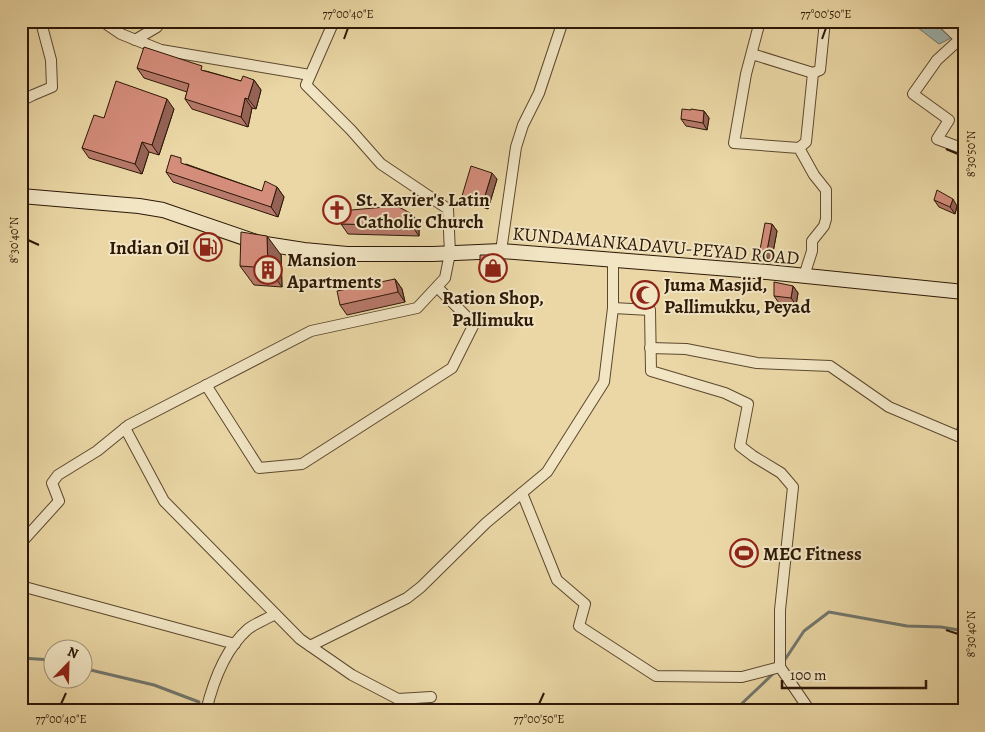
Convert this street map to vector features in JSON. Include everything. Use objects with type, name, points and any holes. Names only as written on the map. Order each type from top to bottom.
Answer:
[{"type":"main road","name":"KUNDAMANKADAVU-PEYAD ROAD","points":[[21,196],[155,209],[259,242],[304,250],[347,254],[501,251],[613,259],[964,292]]},
{"type":"street","points":[[21,101],[52,87],[51,60],[42,26],[43,21]]},
{"type":"street","points":[[102,21],[121,34],[161,50],[310,75]]},
{"type":"street","points":[[135,40],[157,27],[161,21]]},
{"type":"street","points":[[21,544],[59,500],[52,483],[58,476],[97,451],[125,428],[311,331],[416,308],[445,278],[450,253],[448,209],[381,164],[351,130],[306,85],[334,21]]},
{"type":"street","points":[[501,251],[516,146],[523,125],[539,93],[563,21]]},
{"type":"street","points":[[760,21],[746,74],[734,143],[800,148],[806,142],[813,73]]},
{"type":"street","points":[[752,54],[813,73],[820,70],[825,21]]},
{"type":"street","points":[[941,21],[960,39],[937,60],[912,94],[949,120],[937,139],[964,149]]},
{"type":"street","points":[[800,148],[814,175],[826,190],[826,219],[824,226],[812,241],[812,251],[804,276]]},
{"type":"street","points":[[310,646],[406,598],[421,587],[486,523],[547,472],[604,382],[613,308],[613,259]]},
{"type":"street","points":[[206,385],[259,468],[302,464],[452,368],[474,324],[437,287]]},
{"type":"street","points":[[613,308],[650,310],[651,371],[725,393],[748,404],[740,446],[781,473],[793,487],[780,610],[780,668],[810,711]]},
{"type":"street","points":[[650,348],[686,349],[757,363],[830,366],[889,407],[960,437],[964,425]]},
{"type":"street","points":[[125,428],[164,501],[300,639],[352,675],[398,699],[431,696]]},
{"type":"street","points":[[522,492],[558,580],[585,604],[579,626],[656,676],[742,677],[780,668]]},
{"type":"street","points":[[21,586],[235,644]]},
{"type":"street","points":[[206,711],[223,662],[235,644],[249,628],[275,614]]},
{"type":"water","points":[[909,21],[932,21],[953,37],[939,44]]},
{"type":"building","points":[[144,47],[202,66],[201,70],[241,81],[243,76],[254,80],[248,99],[245,98],[241,117],[185,99],[189,84],[137,68]]},
{"type":"building","points":[[116,81],[167,99],[152,145],[142,142],[135,164],[82,148],[94,115],[104,118]]},
{"type":"building","points":[[682,109],[704,111],[703,123],[681,119]]},
{"type":"building","points":[[171,155],[181,158],[181,163],[262,191],[265,181],[277,187],[271,207],[166,172]]},
{"type":"building","points":[[471,166],[492,173],[483,202],[462,196]]},
{"type":"building","points":[[937,190],[953,199],[950,207],[934,200]]},
{"type":"building","points":[[397,206],[412,214],[412,226],[341,224],[340,211]]},
{"type":"building","points":[[765,223],[772,224],[766,256],[759,255]]},
{"type":"building","points":[[241,232],[267,236],[268,268],[240,266]]},
{"type":"building","points":[[480,255],[496,255],[498,273],[480,268]]},
{"type":"building","points":[[395,279],[398,292],[340,305],[337,291]]},
{"type":"building","points":[[774,282],[793,286],[791,298],[774,296]]},
{"type":"waterway","points":[[784,661],[804,631],[829,612],[907,626],[941,627],[964,631]]},
{"type":"waterway","points":[[21,658],[42,659]]},
{"type":"waterway","points":[[92,670],[154,685],[199,702]]},
{"type":"waterway","points":[[734,711],[775,672]]},
{"type":"waterway","points":[[215,711],[216,708],[239,707],[270,711]]},
{"type":"place","name":"St. Xavier's Latin Catholic Church","points":[[337,210]]},
{"type":"place","name":"Indian Oil","points":[[208,247]]},
{"type":"place","name":"Ration Shop, Pallimuku","points":[[493,268]]},
{"type":"place","name":"Mansion Apartments","points":[[268,270]]},
{"type":"place","name":"Juma Masjid, Pallimukku, Peyad","points":[[645,295]]},
{"type":"place","name":"MEC Fitness","points":[[744,553]]}]
